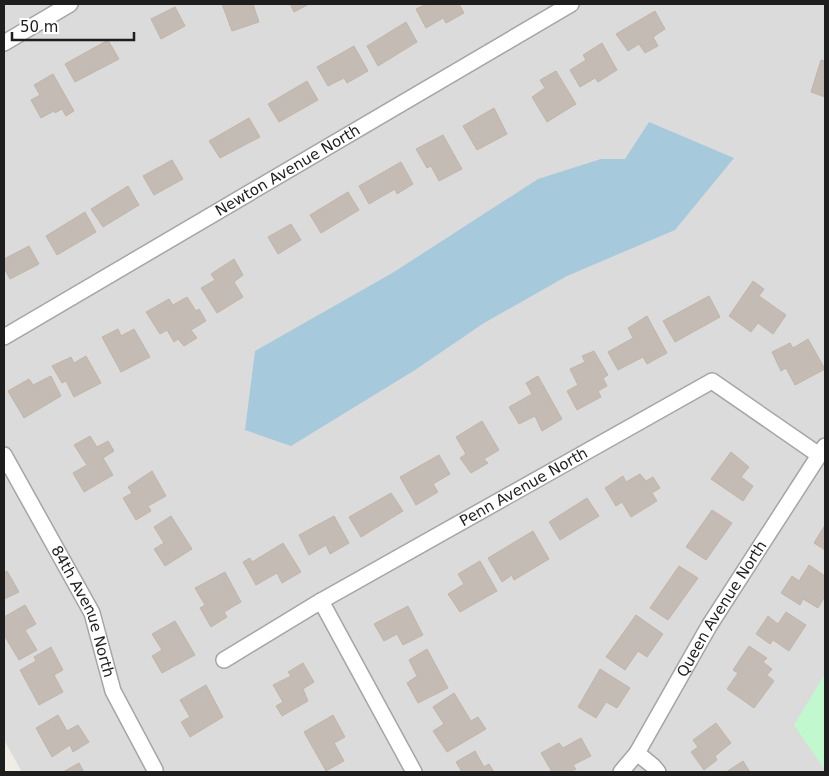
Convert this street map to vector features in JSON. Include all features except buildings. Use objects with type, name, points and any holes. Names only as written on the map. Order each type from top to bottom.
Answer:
[{"type":"street","points":[[4,43],[70,4]]},
{"type":"street","name":"Newton Avenue North","points":[[4,337],[571,4]]},
{"type":"street","name":"Penn Avenue North","points":[[224,660],[321,602],[712,381],[822,450]]},
{"type":"street","name":"Queen Avenue North","points":[[621,772],[636,753],[709,626],[822,450]]},
{"type":"street","name":"84th Avenue North","points":[[4,455],[92,613],[113,692],[156,770]]},
{"type":"street","points":[[321,602],[414,772]]},
{"type":"street","points":[[636,753],[658,772]]},
{"type":"shaded area","points":[[4,4],[825,4],[825,772],[22,772],[4,740]]},
{"type":"green space","points":[[825,674],[825,770],[794,725]]},
{"type":"water","points":[[649,122],[734,158],[675,230],[567,276],[484,323],[415,370],[291,446],[245,430],[255,351],[394,272],[538,179],[601,159],[625,159]]}]
